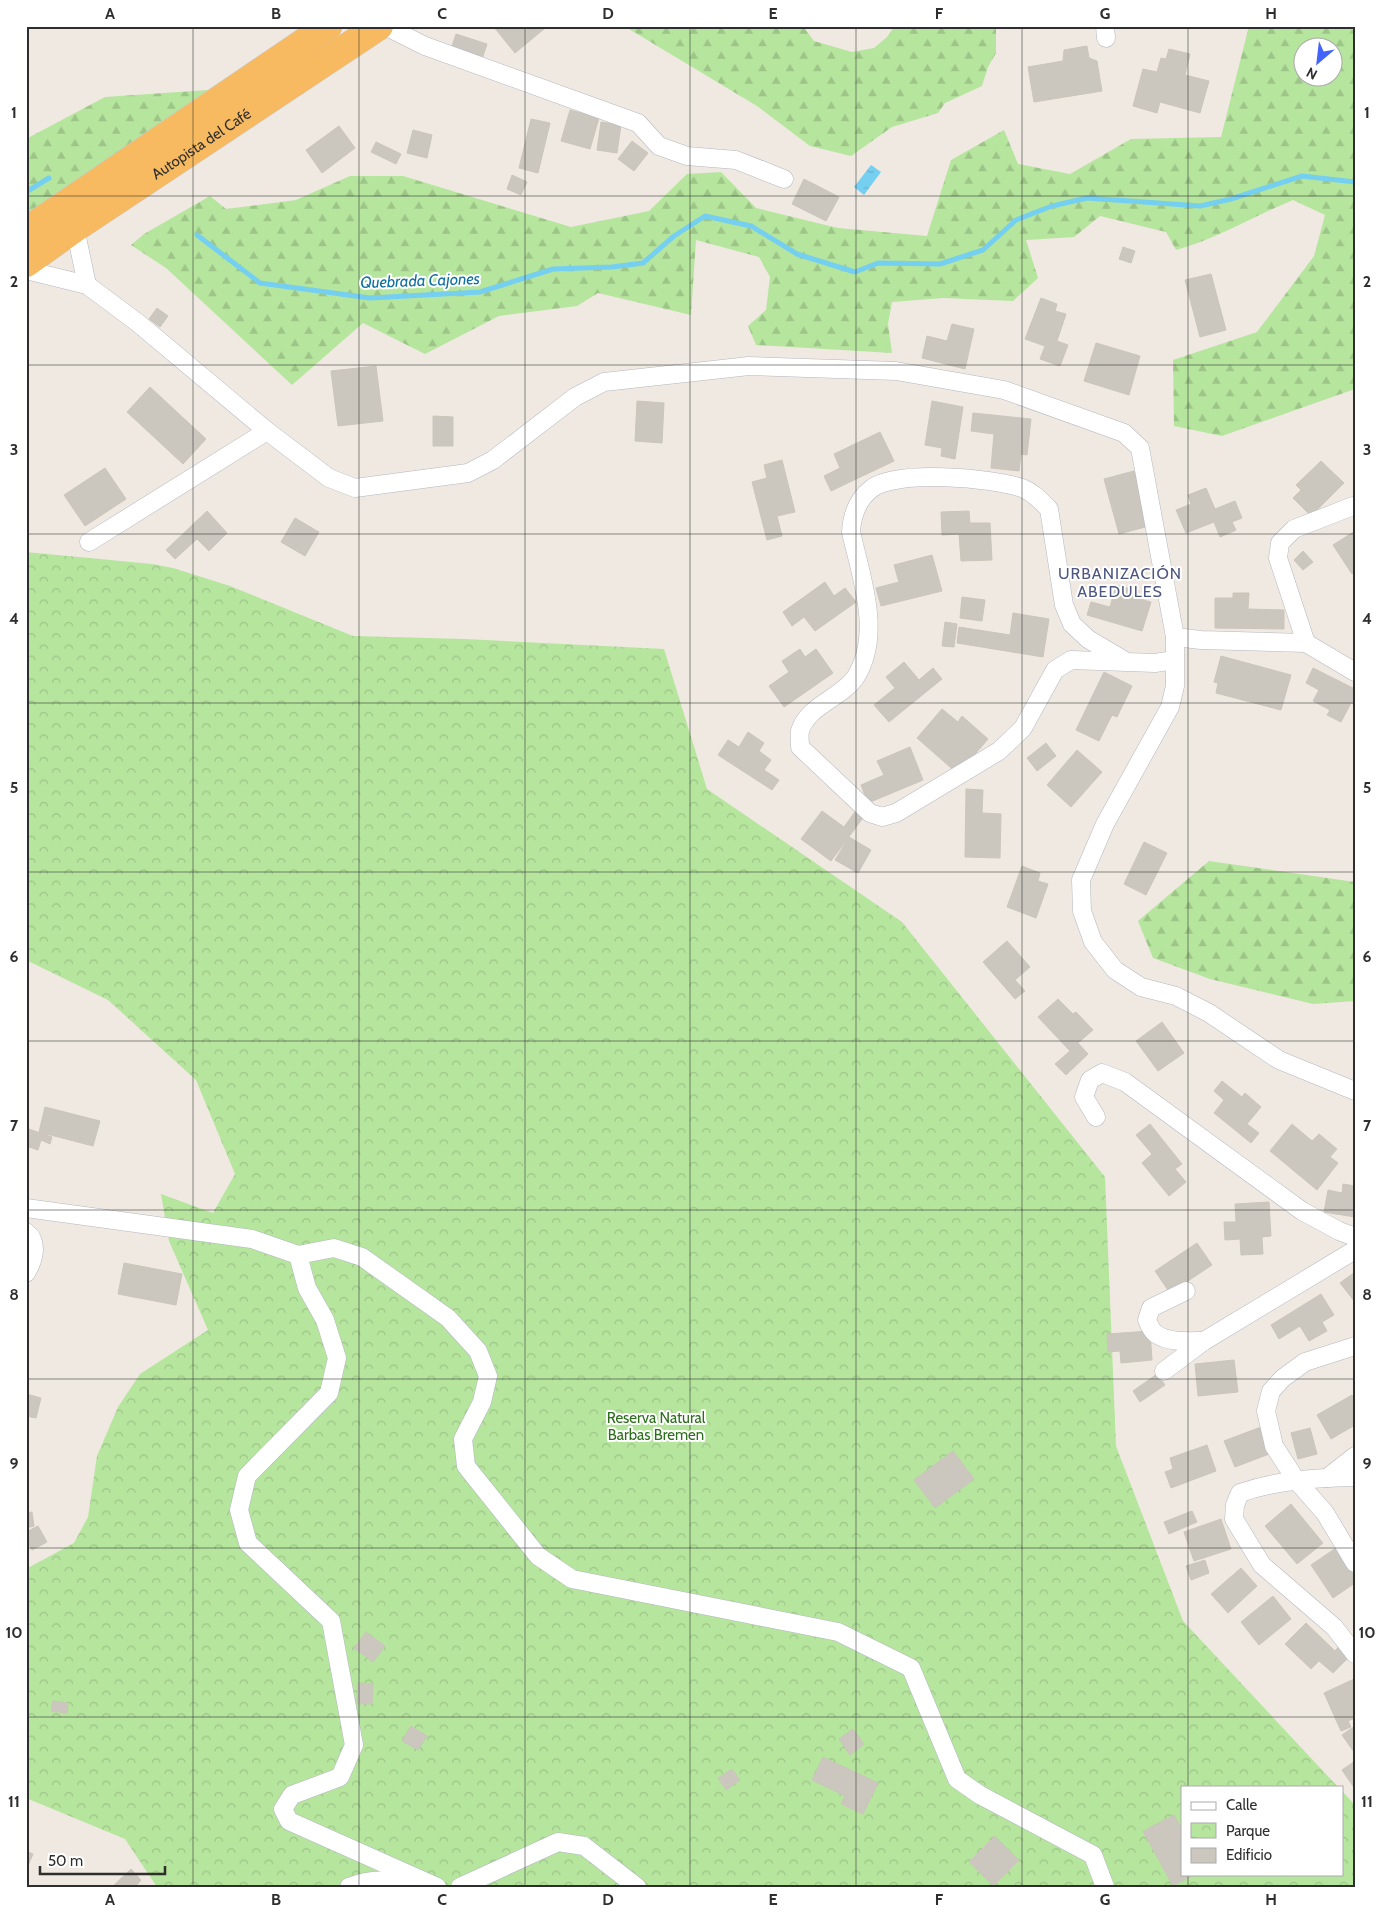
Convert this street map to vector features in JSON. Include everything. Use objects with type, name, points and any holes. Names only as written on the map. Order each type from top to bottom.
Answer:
[{"type":"highway","name":"Autopista del Café","points":[[26,231],[328,26]]},
{"type":"highway","name":"Autopista del Café","points":[[26,263],[75,228],[378,26]]},
{"type":"street","points":[[385,26],[425,46],[638,123],[659,146],[687,156],[736,160],[784,179]]},
{"type":"street","points":[[75,228],[87,285]]},
{"type":"street","points":[[26,270],[87,285],[138,323],[267,431],[330,478],[355,488],[468,473],[493,460],[575,397],[604,382],[749,366],[896,371],[1004,390],[1124,433],[1140,448],[1175,637],[1175,686],[1170,707],[1105,824],[1081,880],[1082,911],[1093,942],[1115,970],[1141,987],[1176,996],[1209,1013],[1279,1060],[1355,1091]]},
{"type":"street","points":[[89,542],[267,431]]},
{"type":"street","points":[[1125,661],[1088,639],[1072,624],[1064,605],[1049,509],[1038,498],[1023,488],[974,478],[900,478],[872,487],[859,501],[852,517],[851,532],[870,624],[863,662],[854,680],[809,716],[800,731],[800,747],[870,813],[882,817],[896,813],[999,751],[1024,728],[1055,670],[1071,660],[1155,663],[1174,660]]},
{"type":"street","points":[[1306,643],[1278,558],[1280,543],[1294,530],[1353,506]]},
{"type":"street","points":[[1175,637],[1201,640],[1306,643],[1355,672]]},
{"type":"street","points":[[1096,1117],[1084,1097],[1090,1080],[1102,1073],[1125,1082],[1302,1211],[1339,1231],[1355,1237]]},
{"type":"street","points":[[26,1208],[252,1239],[298,1255],[334,1248],[362,1257],[448,1318],[478,1351],[488,1376],[482,1402],[462,1439],[466,1466],[538,1556],[572,1579],[838,1632],[911,1668],[957,1779],[980,1795],[1093,1855],[1105,1887]]},
{"type":"street","points":[[26,1232],[31,1236],[35,1248],[26,1273]]},
{"type":"street","points":[[1164,1372],[1204,1341],[1355,1250]]},
{"type":"street","points":[[298,1255],[308,1288],[325,1320],[337,1358],[329,1393],[247,1476],[239,1510],[248,1543],[332,1621],[354,1745],[340,1778],[292,1794],[282,1809],[290,1821],[437,1887]]},
{"type":"street","points":[[1186,1290],[1151,1308],[1147,1320],[1154,1334],[1185,1341],[1204,1341]]},
{"type":"street","points":[[1355,1346],[1305,1362],[1283,1378],[1271,1391],[1266,1411],[1274,1446],[1296,1480],[1325,1513],[1355,1563]]},
{"type":"street","points":[[1327,1478],[1355,1456]]},
{"type":"street","points":[[1355,1477],[1296,1480],[1257,1487],[1240,1493],[1235,1505],[1234,1519],[1262,1565],[1334,1627],[1355,1654]]},
{"type":"street","points":[[460,1887],[558,1842],[584,1846],[637,1887]]},
{"type":"street","points":[[349,1887],[366,1880],[395,1880],[413,1887]]},
{"type":"green space","points":[[624,26],[803,26],[814,41],[852,52],[874,48],[887,37],[892,30],[892,26],[996,26],[996,53],[988,67],[982,86],[945,103],[938,113],[892,127],[851,156],[810,146],[757,106]]},
{"type":"green space","points":[[1249,26],[1350,26],[1355,33],[1355,389],[1222,436],[1174,426],[1173,360],[1257,332],[1314,256],[1325,215],[1293,200],[1220,234],[1176,250],[1166,232],[1100,216],[1074,237],[1026,240],[1038,278],[1013,301],[943,298],[892,302],[888,324],[892,353],[756,345],[748,326],[766,310],[770,277],[759,257],[696,240],[691,315],[598,293],[577,306],[499,316],[425,354],[363,323],[292,385],[166,268],[131,245],[144,234],[210,196],[226,209],[296,200],[350,176],[403,176],[571,227],[649,211],[687,174],[721,172],[756,208],[838,228],[927,236],[951,160],[1004,130],[1018,164],[1070,174],[1131,139],[1221,137]]},
{"type":"green space","points":[[208,90],[26,216],[26,139],[105,97]]},
{"type":"green space","name":"Reserva Natural Barbas Bremen","points":[[26,552],[152,564],[173,568],[230,586],[353,636],[465,639],[664,649],[707,789],[902,922],[1105,1177],[1116,1446],[1183,1621],[1337,1786],[1181,1786],[1181,1876],[1344,1876],[1344,1793],[1355,1805],[1355,1887],[157,1887],[125,1839],[26,1798],[26,1569],[74,1543],[88,1517],[97,1456],[118,1407],[140,1374],[208,1330],[169,1241],[161,1194],[213,1213],[235,1174],[196,1080],[108,1000],[26,960]]},
{"type":"green space","points":[[1209,861],[1355,882],[1355,1001],[1313,1004],[1210,979],[1153,958],[1138,921]]},
{"type":"water","points":[[871,165],[881,172],[864,195],[854,187]]},
{"type":"building","points":[[493,26],[541,26],[544,29],[515,53]]},
{"type":"building","points":[[456,34],[487,44],[481,62],[450,52]]},
{"type":"building","points":[[1087,46],[1089,58],[1097,61],[1102,91],[1034,102],[1028,67],[1063,61],[1064,50]]},
{"type":"building","points":[[1169,49],[1190,54],[1185,75],[1209,81],[1200,113],[1160,102],[1157,113],[1133,106],[1143,69],[1157,72],[1161,58],[1166,59]]},
{"type":"building","points":[[570,110],[599,118],[590,149],[561,141]]},
{"type":"building","points":[[531,119],[550,123],[538,173],[519,168]]},
{"type":"building","points":[[601,122],[621,125],[617,153],[597,150]]},
{"type":"building","points":[[339,126],[355,148],[322,173],[306,150]]},
{"type":"building","points":[[413,130],[432,135],[427,158],[407,153]]},
{"type":"building","points":[[632,141],[648,153],[634,171],[618,159]]},
{"type":"building","points":[[376,142],[401,154],[396,164],[371,152]]},
{"type":"building","points":[[512,175],[527,182],[521,195],[507,189]]},
{"type":"building","points":[[804,179],[839,197],[826,221],[792,204]]},
{"type":"building","points":[[1123,247],[1135,251],[1131,263],[1119,259]]},
{"type":"building","points":[[1211,274],[1226,330],[1200,337],[1185,280]]},
{"type":"building","points":[[1041,298],[1057,304],[1055,311],[1066,314],[1057,341],[1068,345],[1060,366],[1040,359],[1045,346],[1025,339]]},
{"type":"building","points":[[157,308],[168,316],[160,327],[149,319]]},
{"type":"building","points":[[952,324],[974,329],[965,369],[922,358],[927,336],[947,341]]},
{"type":"building","points":[[1096,343],[1140,356],[1129,395],[1084,381]]},
{"type":"building","points":[[376,366],[383,421],[338,426],[331,371]]},
{"type":"building","points":[[150,387],[206,439],[183,464],[127,412]]},
{"type":"building","points":[[637,401],[664,403],[662,443],[635,441]]},
{"type":"building","points":[[932,401],[963,407],[955,459],[941,456],[942,448],[925,445]]},
{"type":"building","points":[[973,413],[1031,419],[1027,455],[1021,454],[1019,471],[991,468],[994,434],[971,431]]},
{"type":"building","points":[[433,416],[453,417],[453,446],[433,446]]},
{"type":"building","points":[[880,432],[894,461],[831,491],[824,476],[840,468],[834,454]]},
{"type":"building","points":[[782,460],[795,512],[777,516],[782,536],[767,540],[752,482],[767,478],[764,465]]},
{"type":"building","points":[[1321,461],[1344,483],[1311,516],[1293,498],[1301,490],[1296,485]]},
{"type":"building","points":[[105,468],[126,499],[85,526],[64,495]]},
{"type":"building","points":[[1134,471],[1149,526],[1119,534],[1104,479]]},
{"type":"building","points":[[1206,488],[1215,509],[1235,501],[1242,518],[1232,522],[1236,530],[1220,537],[1214,522],[1186,533],[1176,510],[1191,504],[1188,495]]},
{"type":"building","points":[[207,511],[227,533],[209,551],[197,539],[175,559],[166,550]]},
{"type":"building","points":[[969,511],[970,523],[990,523],[992,560],[961,561],[959,534],[942,535],[941,512]]},
{"type":"building","points":[[295,518],[319,532],[305,556],[281,542]]},
{"type":"building","points":[[1355,531],[1355,572],[1352,574],[1333,545]]},
{"type":"building","points":[[1303,551],[1313,562],[1303,570],[1294,560]]},
{"type":"building","points":[[932,555],[942,591],[881,606],[876,588],[899,582],[894,565]]},
{"type":"building","points":[[825,582],[834,596],[845,588],[856,602],[815,631],[804,617],[792,626],[783,612]]},
{"type":"building","points":[[1116,585],[1139,591],[1137,598],[1151,602],[1142,631],[1087,615],[1091,602],[1110,607]]},
{"type":"building","points":[[1233,593],[1249,593],[1248,609],[1284,610],[1284,629],[1215,628],[1215,598],[1233,598]]},
{"type":"building","points":[[962,597],[985,600],[982,621],[960,618]]},
{"type":"building","points":[[1013,613],[1049,619],[1043,657],[957,643],[959,627],[1010,635]]},
{"type":"building","points":[[945,622],[957,624],[954,647],[942,646]]},
{"type":"building","points":[[800,649],[805,657],[816,649],[833,673],[784,707],[769,686],[789,672],[782,661]]},
{"type":"building","points":[[1221,656],[1291,675],[1281,710],[1216,693],[1218,683],[1214,682]]},
{"type":"building","points":[[904,662],[919,680],[933,668],[942,679],[889,722],[874,705],[895,688],[886,677]]},
{"type":"building","points":[[1313,668],[1355,689],[1355,705],[1351,703],[1341,722],[1327,715],[1330,710],[1313,701],[1319,690],[1306,683]]},
{"type":"building","points":[[1104,672],[1132,686],[1117,717],[1112,715],[1099,741],[1076,730]]},
{"type":"building","points":[[942,709],[958,722],[962,716],[988,739],[958,774],[917,738]]},
{"type":"building","points":[[748,732],[764,743],[759,751],[771,760],[764,770],[779,780],[772,790],[718,755],[728,740],[739,747]]},
{"type":"building","points":[[1046,743],[1056,756],[1037,771],[1027,758]]},
{"type":"building","points":[[910,747],[923,780],[868,803],[861,785],[884,775],[877,761]]},
{"type":"building","points":[[1077,750],[1102,772],[1071,807],[1047,785]]},
{"type":"building","points":[[966,789],[983,790],[982,813],[1001,814],[1000,858],[965,857]]},
{"type":"building","points":[[857,809],[865,815],[831,861],[801,839],[822,811],[844,827]]},
{"type":"building","points":[[849,837],[871,850],[858,873],[835,860]]},
{"type":"building","points":[[1144,842],[1167,853],[1146,895],[1124,884]]},
{"type":"building","points":[[1022,866],[1040,873],[1038,881],[1048,884],[1036,918],[1007,907]]},
{"type":"building","points":[[1007,941],[1030,967],[1015,980],[1025,991],[1015,999],[983,962]]},
{"type":"building","points":[[1058,999],[1073,1014],[1076,1012],[1093,1030],[1078,1043],[1088,1054],[1066,1075],[1055,1064],[1070,1051],[1038,1017]]},
{"type":"building","points":[[1162,1022],[1184,1053],[1158,1071],[1136,1041]]},
{"type":"building","points":[[1222,1081],[1242,1097],[1245,1093],[1261,1107],[1247,1124],[1259,1133],[1251,1143],[1214,1113],[1224,1100],[1214,1091]]},
{"type":"building","points":[[45,1107],[100,1121],[93,1146],[39,1132]]},
{"type":"building","points":[[1150,1124],[1182,1164],[1175,1169],[1186,1182],[1169,1196],[1142,1163],[1152,1154],[1136,1135]]},
{"type":"building","points":[[1292,1124],[1312,1141],[1319,1134],[1337,1149],[1330,1157],[1338,1163],[1317,1190],[1270,1151]]},
{"type":"building","points":[[26,1128],[52,1137],[50,1144],[41,1140],[38,1150],[26,1146]]},
{"type":"building","points":[[1343,1184],[1355,1186],[1355,1217],[1324,1212],[1328,1190],[1342,1193]]},
{"type":"building","points":[[1269,1202],[1271,1236],[1262,1237],[1263,1254],[1241,1255],[1240,1239],[1225,1240],[1224,1222],[1236,1222],[1235,1204]]},
{"type":"building","points":[[1197,1243],[1212,1265],[1170,1293],[1155,1271]]},
{"type":"building","points":[[124,1263],[182,1274],[176,1305],[118,1294]]},
{"type":"building","points":[[1355,1272],[1355,1302],[1340,1283]]},
{"type":"building","points":[[1321,1294],[1334,1315],[1322,1322],[1327,1331],[1309,1341],[1300,1326],[1279,1339],[1271,1325]]},
{"type":"building","points":[[1150,1331],[1152,1360],[1121,1363],[1120,1351],[1108,1352],[1107,1334]]},
{"type":"building","points":[[1234,1360],[1238,1392],[1198,1396],[1195,1364]]},
{"type":"building","points":[[1157,1374],[1165,1385],[1140,1402],[1133,1391]]},
{"type":"building","points":[[26,1394],[41,1398],[36,1418],[26,1416]]},
{"type":"building","points":[[1352,1395],[1355,1400],[1355,1425],[1331,1439],[1317,1415]]},
{"type":"building","points":[[1261,1427],[1272,1453],[1235,1467],[1224,1441]]},
{"type":"building","points":[[1310,1428],[1317,1454],[1298,1459],[1291,1433]]},
{"type":"building","points":[[1207,1445],[1216,1471],[1171,1488],[1165,1472],[1173,1469],[1170,1458]]},
{"type":"building","points":[[953,1451],[974,1479],[935,1508],[914,1480]]},
{"type":"building","points":[[1291,1504],[1323,1543],[1297,1564],[1265,1526]]},
{"type":"building","points":[[1192,1511],[1197,1522],[1169,1534],[1164,1522]]},
{"type":"building","points":[[32,1512],[34,1526],[26,1528],[26,1513]]},
{"type":"building","points":[[1221,1519],[1231,1549],[1194,1561],[1184,1532]]},
{"type":"building","points":[[38,1526],[47,1542],[32,1550],[26,1540],[26,1532]]},
{"type":"building","points":[[1336,1548],[1355,1575],[1355,1583],[1333,1598],[1311,1565]]},
{"type":"building","points":[[1205,1560],[1209,1573],[1191,1580],[1186,1566]]},
{"type":"building","points":[[1241,1568],[1257,1586],[1228,1613],[1211,1594]]},
{"type":"building","points":[[1273,1596],[1291,1619],[1259,1645],[1241,1622]]},
{"type":"building","points":[[1306,1623],[1335,1651],[1340,1645],[1351,1655],[1333,1673],[1319,1661],[1311,1669],[1285,1644]]},
{"type":"building","points":[[366,1632],[385,1646],[373,1662],[354,1648]]},
{"type":"building","points":[[1354,1679],[1355,1718],[1348,1721],[1351,1727],[1341,1731],[1324,1693]]},
{"type":"building","points":[[358,1683],[373,1684],[372,1704],[357,1704]]},
{"type":"building","points":[[53,1701],[68,1703],[67,1713],[51,1711]]},
{"type":"building","points":[[411,1726],[427,1736],[418,1750],[402,1741]]},
{"type":"building","points":[[1355,1726],[1355,1751],[1354,1752],[1342,1735]]},
{"type":"building","points":[[853,1729],[864,1744],[850,1755],[839,1739]]},
{"type":"building","points":[[823,1757],[878,1783],[863,1814],[841,1804],[845,1796],[812,1780]]},
{"type":"building","points":[[1355,1761],[1355,1789],[1342,1770]]},
{"type":"building","points":[[732,1769],[740,1780],[726,1790],[718,1778]]},
{"type":"building","points":[[1174,1815],[1181,1828],[1181,1876],[1191,1876],[1173,1886],[1143,1831]]},
{"type":"building","points":[[995,1836],[1019,1860],[993,1886],[969,1862]]},
{"type":"building","points":[[26,1851],[33,1854],[26,1870]]},
{"type":"building","points":[[131,1869],[141,1880],[135,1887],[112,1887]]},
{"type":"waterway","name":"Quebrada Cajones","points":[[197,235],[260,283],[370,298],[480,292],[553,269],[612,267],[643,263],[674,236],[705,216],[751,226],[797,254],[855,272],[878,263],[940,264],[983,250],[1016,220],[1052,206],[1087,198],[1200,206],[1231,199],[1302,176],[1355,182]]},
{"type":"waterway","name":"Quebrada Cajones","points":[[26,192],[49,178]]},
{"type":"district","name":"URBANIZACIÓN ABEDULES","points":[[1120,582]]}]
